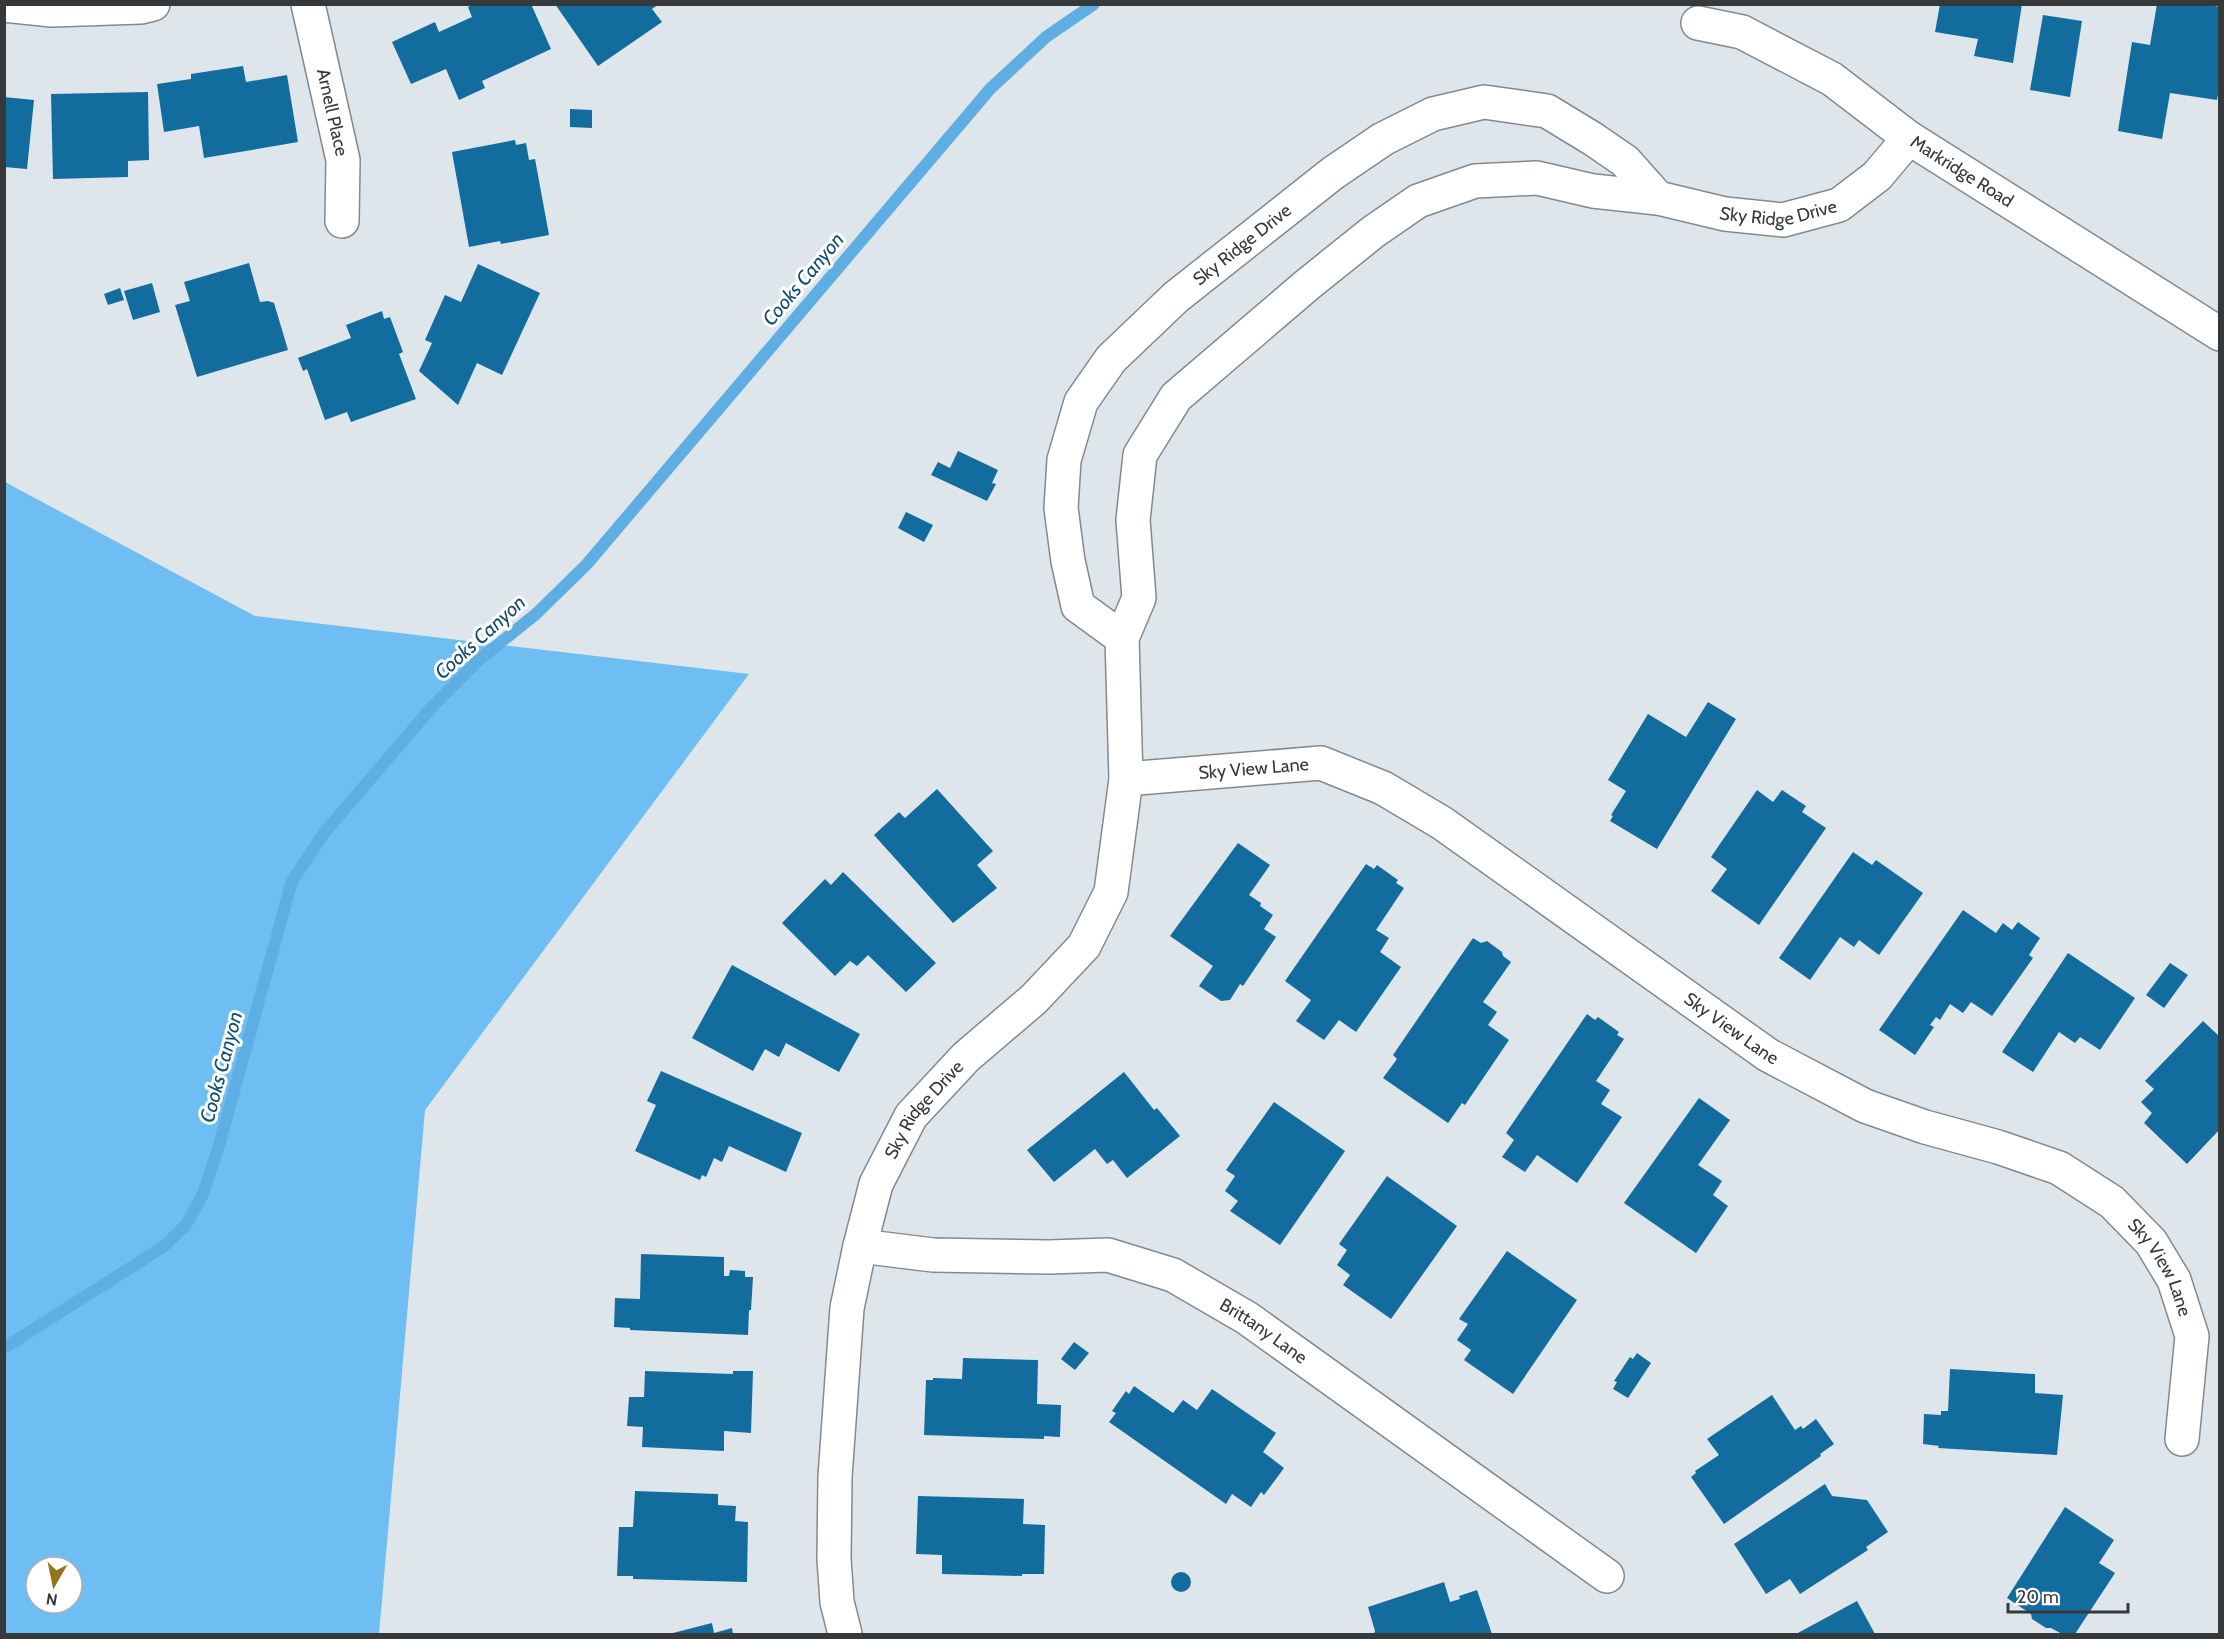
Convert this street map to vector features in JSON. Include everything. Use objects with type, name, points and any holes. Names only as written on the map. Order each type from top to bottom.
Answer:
[{"type":"street","points":[[4,5],[52,10],[141,7],[153,4]]},
{"type":"street","name":"Arnell Place","points":[[308,4],[343,160],[342,221]]},
{"type":"street","name":"Markridge Road","points":[[1698,23],[1742,32],[1832,79],[1909,138],[2220,334]]},
{"type":"street","name":"Sky Ridge Drive","points":[[1122,638],[1078,606],[1068,561],[1061,508],[1064,460],[1081,402],[1111,359],[1176,297],[1333,173],[1383,139],[1433,114],[1484,102],[1547,111],[1625,161],[1658,198]]},
{"type":"street","name":"Sky Ridge Drive","points":[[845,1635],[837,1602],[834,1559],[835,1477],[847,1308],[876,1184],[911,1116],[966,1057],[1034,999],[1084,946],[1111,892],[1126,779],[1122,638],[1139,598],[1133,520],[1140,455],[1176,397],[1307,285],[1373,232],[1418,201],[1475,181],[1537,178],[1593,191],[1658,198],[1725,214],[1783,220],[1839,205],[1877,176],[1909,138]]},
{"type":"street","name":"Sky View Lane","points":[[1126,779],[1321,763],[1383,788],[1442,823],[1768,1055],[1865,1106],[1925,1128],[1998,1147],[2059,1168],[2112,1202],[2151,1242],[2174,1280],[2192,1336],[2182,1439]]},
{"type":"street","name":"Brittany Lane","points":[[860,1246],[933,1255],[1049,1257],[1108,1254],[1173,1275],[1247,1318],[1607,1576]]},
{"type":"shaded area","points":[[5,482],[255,616],[749,674],[425,1110],[379,1634],[5,1634]]},
{"type":"building","points":[[474,4],[531,4],[551,49],[482,81],[485,88],[459,100],[446,69],[411,84],[392,42],[435,22],[439,32],[472,17],[468,7]]},
{"type":"building","points":[[555,4],[659,4],[652,9],[662,22],[598,66]]},
{"type":"building","points":[[1940,4],[2022,4],[2013,63],[1974,56],[1978,39],[1935,32]]},
{"type":"building","points":[[2157,4],[2203,4],[2220,7],[2220,84],[2217,100],[2170,93],[2162,139],[2118,131],[2132,42],[2150,45]]},
{"type":"building","points":[[2043,15],[2082,21],[2070,97],[2030,90]]},
{"type":"building","points":[[243,66],[246,82],[287,75],[298,142],[204,158],[199,126],[164,132],[157,84],[191,79],[191,74]]},
{"type":"building","points":[[148,92],[149,160],[128,161],[128,177],[53,179],[51,94]]},
{"type":"building","points":[[4,97],[34,100],[27,169],[4,167]]},
{"type":"building","points":[[570,109],[592,110],[592,128],[570,127]]},
{"type":"building","points":[[515,140],[516,145],[526,143],[529,160],[535,159],[549,235],[469,247],[452,152]]},
{"type":"building","points":[[249,263],[260,302],[274,303],[288,350],[197,377],[175,305],[190,301],[184,282]]},
{"type":"building","points":[[478,264],[540,293],[502,375],[477,363],[458,405],[419,371],[432,343],[425,340],[445,295],[461,302]]},
{"type":"building","points":[[152,283],[160,312],[133,320],[124,291]]},
{"type":"building","points":[[120,288],[124,300],[108,305],[104,294]]},
{"type":"building","points":[[382,311],[384,319],[390,317],[403,352],[399,354],[416,399],[351,422],[347,412],[325,420],[307,369],[303,371],[298,358],[351,338],[346,325]]},
{"type":"building","points":[[958,451],[998,470],[992,483],[996,484],[987,501],[931,475],[938,462],[950,468]]},
{"type":"building","points":[[906,512],[933,525],[924,542],[898,528]]},
{"type":"building","points":[[1708,702],[1736,719],[1657,849],[1610,821],[1613,816],[1611,815],[1626,791],[1608,780],[1648,714],[1686,737]]},
{"type":"building","points":[[937,789],[993,851],[977,865],[997,888],[953,923],[874,835],[899,812],[905,818]]},
{"type":"building","points":[[1757,790],[1773,802],[1782,790],[1806,806],[1802,812],[1826,828],[1759,925],[1711,891],[1727,869],[1711,857]]},
{"type":"building","points":[[1238,843],[1270,865],[1249,895],[1273,915],[1264,929],[1276,937],[1243,986],[1240,984],[1230,1000],[1221,1001],[1199,986],[1213,966],[1170,936]]},
{"type":"building","points":[[1853,852],[1872,865],[1876,860],[1923,893],[1879,955],[1859,940],[1854,947],[1840,937],[1810,980],[1779,958]]},
{"type":"building","points":[[1366,864],[1374,869],[1377,865],[1398,880],[1396,883],[1404,888],[1376,930],[1389,938],[1380,952],[1401,967],[1356,1032],[1339,1020],[1324,1040],[1296,1021],[1311,1000],[1285,981]]},
{"type":"building","points":[[843,872],[936,963],[906,992],[868,955],[857,966],[850,961],[835,976],[782,923],[825,879],[831,885]]},
{"type":"building","points":[[1963,910],[1996,933],[2003,923],[2012,930],[2018,922],[2040,938],[2029,955],[2033,958],[1992,1016],[1971,1002],[1963,1013],[1950,1004],[1940,1020],[1936,1017],[1930,1025],[1934,1027],[1915,1055],[1879,1030]]},
{"type":"building","points":[[1473,938],[1481,943],[1487,941],[1511,962],[1483,1002],[1497,1012],[1488,1025],[1509,1040],[1465,1105],[1462,1103],[1448,1123],[1383,1078],[1397,1059],[1393,1055]]},
{"type":"building","points":[[2068,953],[2135,998],[2100,1050],[2080,1037],[2075,1043],[2059,1032],[2033,1072],[2002,1052]]},
{"type":"building","points":[[2170,963],[2188,975],[2164,1008],[2146,995]]},
{"type":"building","points":[[732,965],[860,1034],[839,1072],[786,1043],[779,1057],[765,1049],[753,1071],[692,1038]]},
{"type":"building","points":[[1587,1014],[1595,1020],[1598,1017],[1619,1032],[1617,1035],[1624,1039],[1596,1081],[1610,1090],[1601,1104],[1622,1117],[1577,1183],[1537,1155],[1525,1172],[1502,1157],[1514,1140],[1506,1133]]},
{"type":"building","points":[[2203,1021],[2220,1037],[2220,1129],[2187,1164],[2144,1123],[2152,1113],[2141,1102],[2154,1089],[2145,1081]]},
{"type":"building","points":[[661,1071],[802,1133],[786,1172],[729,1146],[722,1162],[714,1158],[706,1177],[702,1175],[700,1180],[635,1151],[656,1105],[647,1101]]},
{"type":"building","points":[[1124,1072],[1154,1110],[1157,1108],[1180,1136],[1127,1178],[1113,1160],[1107,1164],[1095,1149],[1054,1182],[1027,1150]]},
{"type":"building","points":[[1699,1098],[1730,1120],[1698,1165],[1722,1181],[1713,1195],[1728,1206],[1696,1253],[1624,1203]]},
{"type":"building","points":[[1274,1102],[1345,1151],[1280,1245],[1230,1211],[1238,1201],[1225,1191],[1235,1176],[1226,1170]]},
{"type":"building","points":[[1387,1176],[1457,1226],[1391,1319],[1343,1285],[1350,1275],[1337,1265],[1347,1250],[1339,1244]]},
{"type":"building","points":[[1507,1251],[1577,1300],[1513,1394],[1464,1360],[1471,1350],[1457,1340],[1468,1324],[1459,1319]]},
{"type":"building","points":[[641,1254],[724,1257],[724,1276],[729,1276],[730,1270],[745,1271],[745,1277],[753,1277],[748,1335],[630,1330],[630,1328],[614,1327],[615,1298],[640,1299]]},
{"type":"building","points":[[1074,1342],[1089,1353],[1075,1370],[1061,1359]]},
{"type":"building","points":[[1637,1353],[1651,1363],[1628,1398],[1613,1389],[1617,1382],[1614,1381],[1630,1357],[1633,1359]]},
{"type":"building","points":[[963,1358],[1038,1360],[1037,1404],[1061,1405],[1060,1437],[1044,1436],[1044,1439],[924,1435],[926,1380],[933,1380],[933,1378],[962,1379]]},
{"type":"building","points":[[1950,1369],[2035,1374],[2035,1393],[2063,1395],[2057,1455],[1938,1448],[1939,1446],[1923,1444],[1924,1414],[1941,1415],[1941,1411],[1948,1411]]},
{"type":"building","points":[[645,1371],[733,1374],[733,1371],[753,1371],[751,1433],[724,1431],[724,1451],[642,1447],[643,1427],[627,1426],[629,1397],[644,1397]]},
{"type":"building","points":[[1134,1386],[1173,1413],[1183,1400],[1197,1410],[1212,1389],[1276,1433],[1263,1452],[1284,1468],[1264,1495],[1261,1492],[1251,1507],[1232,1494],[1226,1504],[1109,1422],[1116,1413],[1112,1411],[1126,1391],[1129,1394]]},
{"type":"building","points":[[1772,1395],[1795,1430],[1801,1426],[1803,1429],[1816,1419],[1834,1444],[1820,1454],[1821,1456],[1724,1524],[1691,1477],[1696,1473],[1695,1471],[1719,1455],[1707,1439]]},
{"type":"building","points":[[1825,1484],[1832,1496],[1867,1500],[1888,1532],[1866,1547],[1868,1550],[1800,1594],[1790,1579],[1766,1594],[1734,1544]]},
{"type":"building","points":[[635,1491],[718,1494],[718,1505],[736,1506],[735,1521],[748,1522],[747,1582],[633,1579],[633,1576],[617,1576],[619,1527],[633,1527]]},
{"type":"building","points":[[918,1496],[1024,1499],[1023,1524],[1045,1525],[1044,1574],[1022,1574],[1022,1576],[942,1574],[942,1555],[916,1554]]},
{"type":"building","points":[[2065,1507],[2114,1540],[2099,1563],[2115,1573],[2075,1634],[2062,1634],[2046,1628],[2032,1619],[2031,1614],[2007,1598]]},
{"type":"building","points":[[1181,1572],[1188,1575],[1191,1582],[1188,1589],[1181,1592],[1174,1589],[1171,1582],[1174,1575]]},
{"type":"building","points":[[1444,1582],[1450,1602],[1460,1599],[1459,1596],[1477,1590],[1492,1634],[1374,1634],[1368,1607]]},
{"type":"building","points":[[1857,1601],[1875,1634],[1796,1634]]},
{"type":"building","points":[[712,1623],[714,1633],[732,1628],[733,1634],[669,1634]]},
{"type":"waterway","name":"Cooks Canyon","points":[[4,1348],[163,1247],[186,1225],[203,1194],[220,1142],[292,881],[324,833],[431,708],[480,659],[536,614],[587,564],[990,89],[1046,37],[1094,4]]}]
